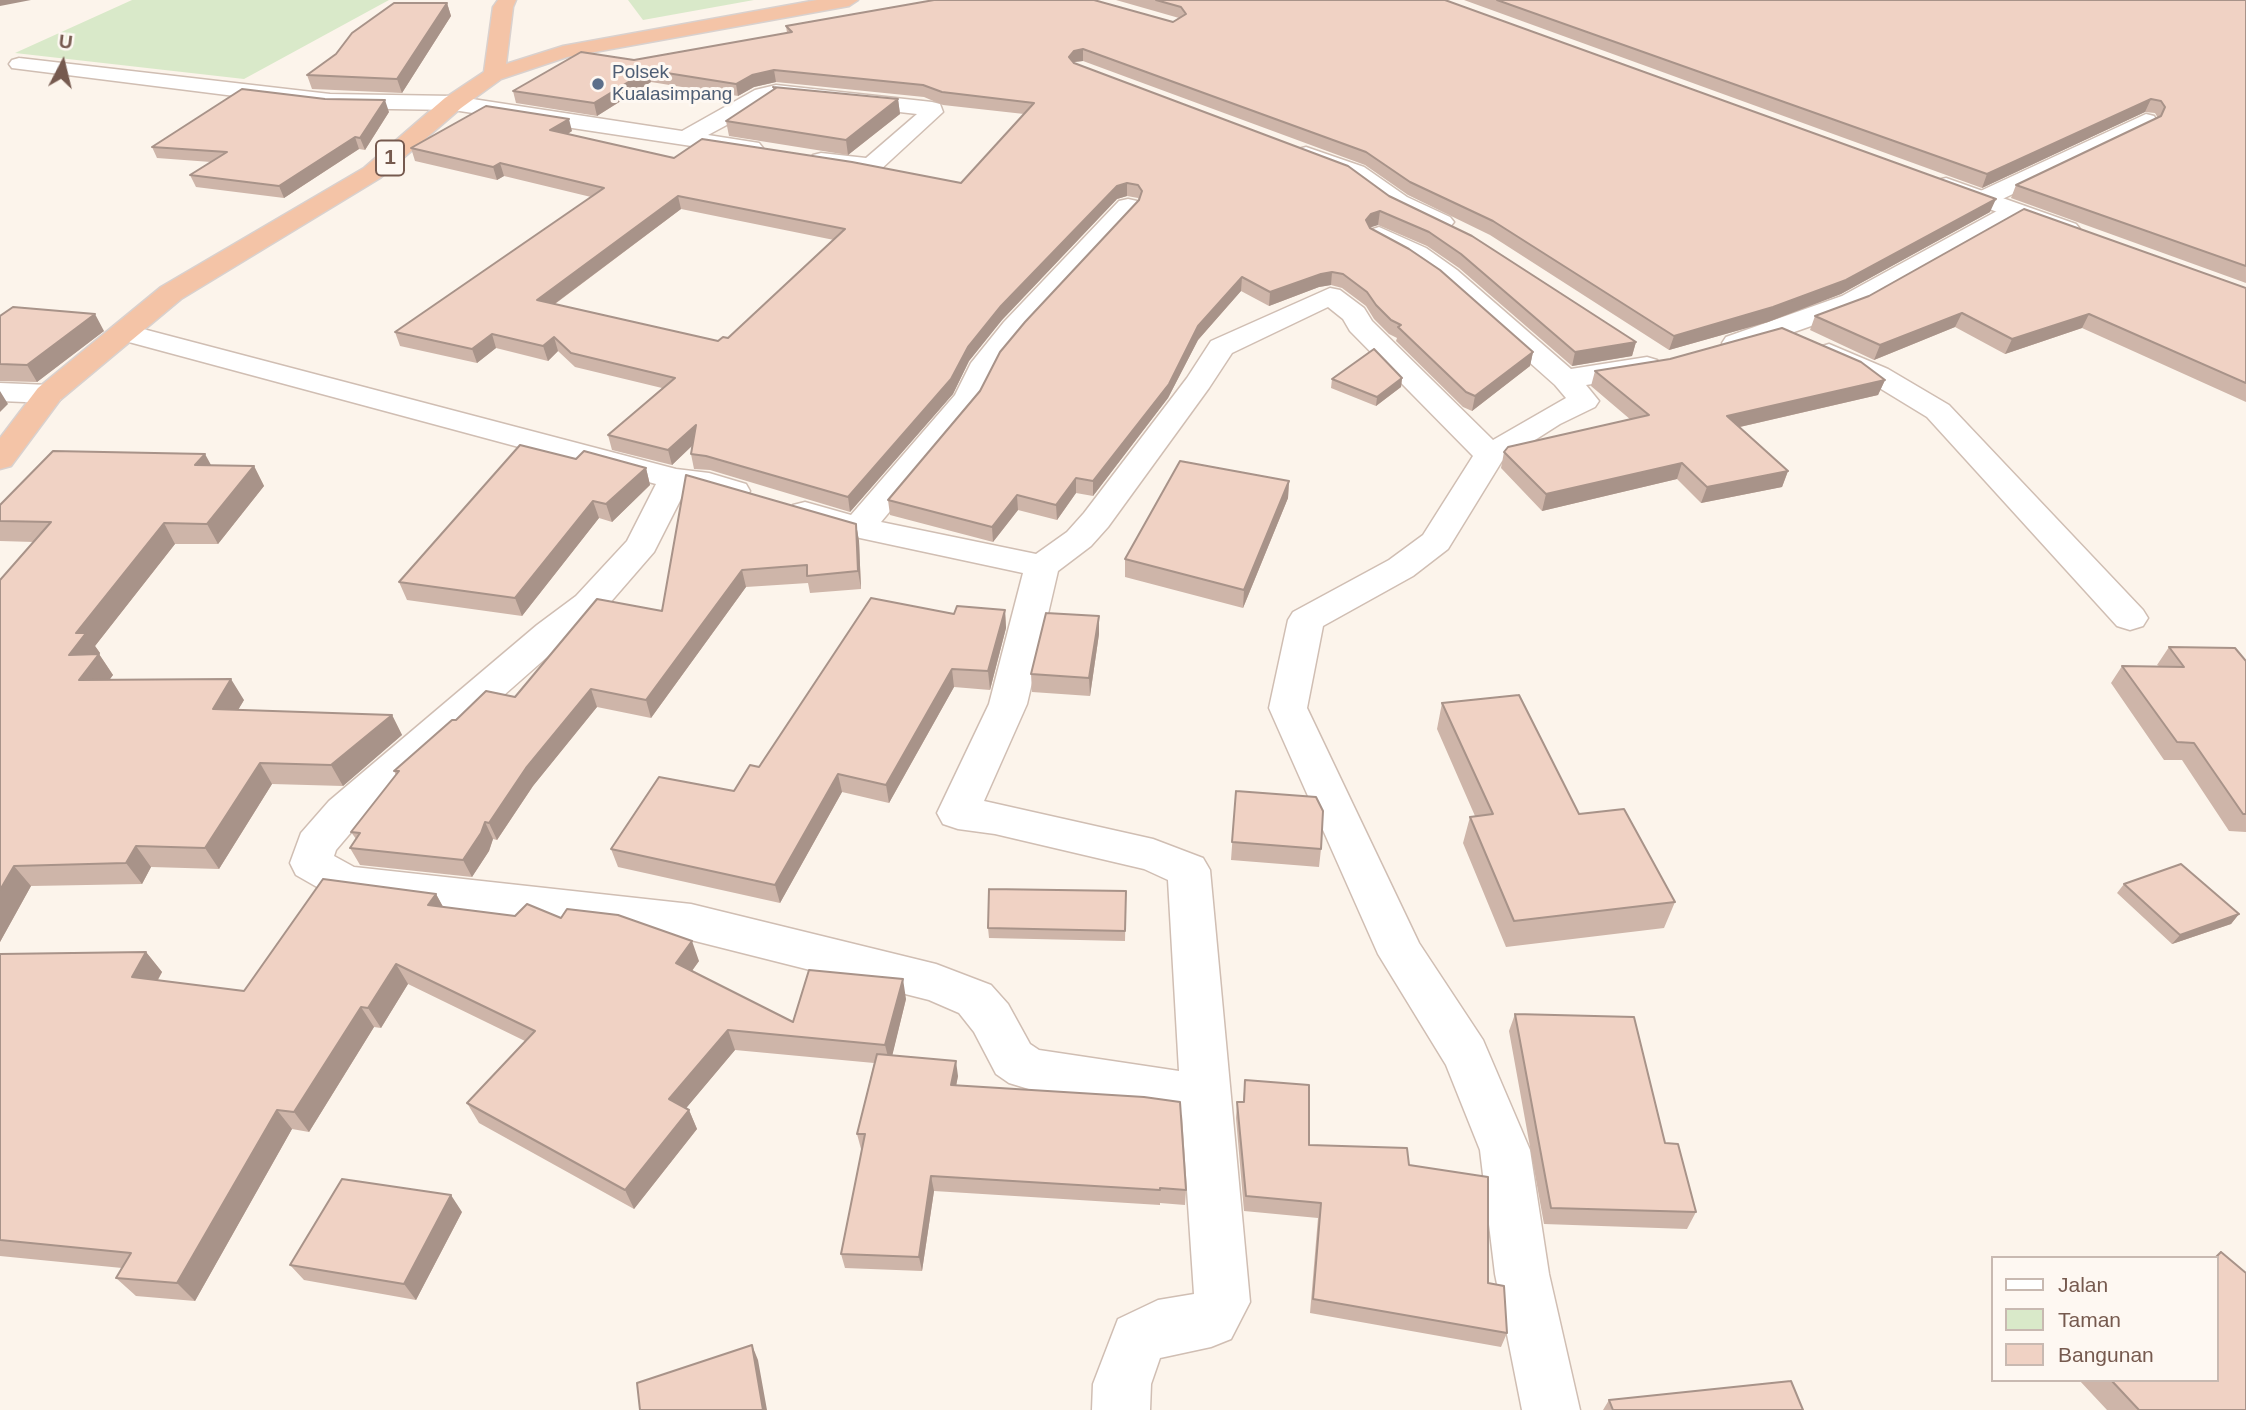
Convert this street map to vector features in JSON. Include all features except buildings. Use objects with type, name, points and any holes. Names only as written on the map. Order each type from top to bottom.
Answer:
[{"type":"highway","points":[[494,75],[503,7],[507,0]]},
{"type":"highway","name":"1","points":[[0,459],[49,394],[171,293],[372,173],[453,103],[494,75],[563,52],[849,0]]},
{"type":"highway","points":[[498,43],[563,52]]},
{"type":"street","points":[[19,64],[330,102],[453,103],[766,151]]},
{"type":"street","points":[[687,137],[762,95],[776,91],[924,107],[933,111],[868,167],[793,155]]},
{"type":"street","points":[[1983,199],[2146,121]]},
{"type":"street","points":[[1282,145],[1356,172],[1398,202],[1457,230]]},
{"type":"street","points":[[1922,177],[2092,239]]},
{"type":"street","points":[[858,528],[968,398],[986,363],[1014,328],[1128,206]]},
{"type":"street","points":[[1715,349],[1779,330],[1852,302],[2015,211]]},
{"type":"street","points":[[1379,234],[1417,254],[1448,276],[1565,379],[1584,401],[1549,418],[1490,455],[1436,542],[1401,568],[1306,620],[1288,708],[1401,954],[1466,1055],[1505,1150],[1521,1274],[1551,1410]]},
{"type":"street","points":[[1121,1410],[1122,1384],[1138,1339],[1158,1328],[1211,1319],[1222,1301],[1188,870],[1153,855],[995,818],[958,813],[1008,704],[1042,566],[1079,540],[1096,520],[1199,382],[1221,347],[1330,296],[1354,314],[1360,325],[1490,455]]},
{"type":"street","points":[[1779,330],[1878,375],[1938,411],[2130,618]]},
{"type":"street","points":[[124,332],[675,479],[698,480],[858,528],[1042,566]]},
{"type":"street","points":[[1565,379],[1671,362],[1630,341]]},
{"type":"street","points":[[0,392],[49,394]]},
{"type":"street","points":[[675,479],[642,545],[589,604],[344,812],[316,844],[311,863],[346,883],[691,922],[936,983],[975,999],[990,1018],[1013,1059],[1026,1068],[1055,1076],[1206,1096]]},
{"type":"green space","points":[[132,0],[389,0],[244,79],[15,53]]},
{"type":"green space","points":[[628,0],[754,0],[643,20]]},
{"type":"place","name":"Polsek Kualasimpang","points":[[598,84]]}]
